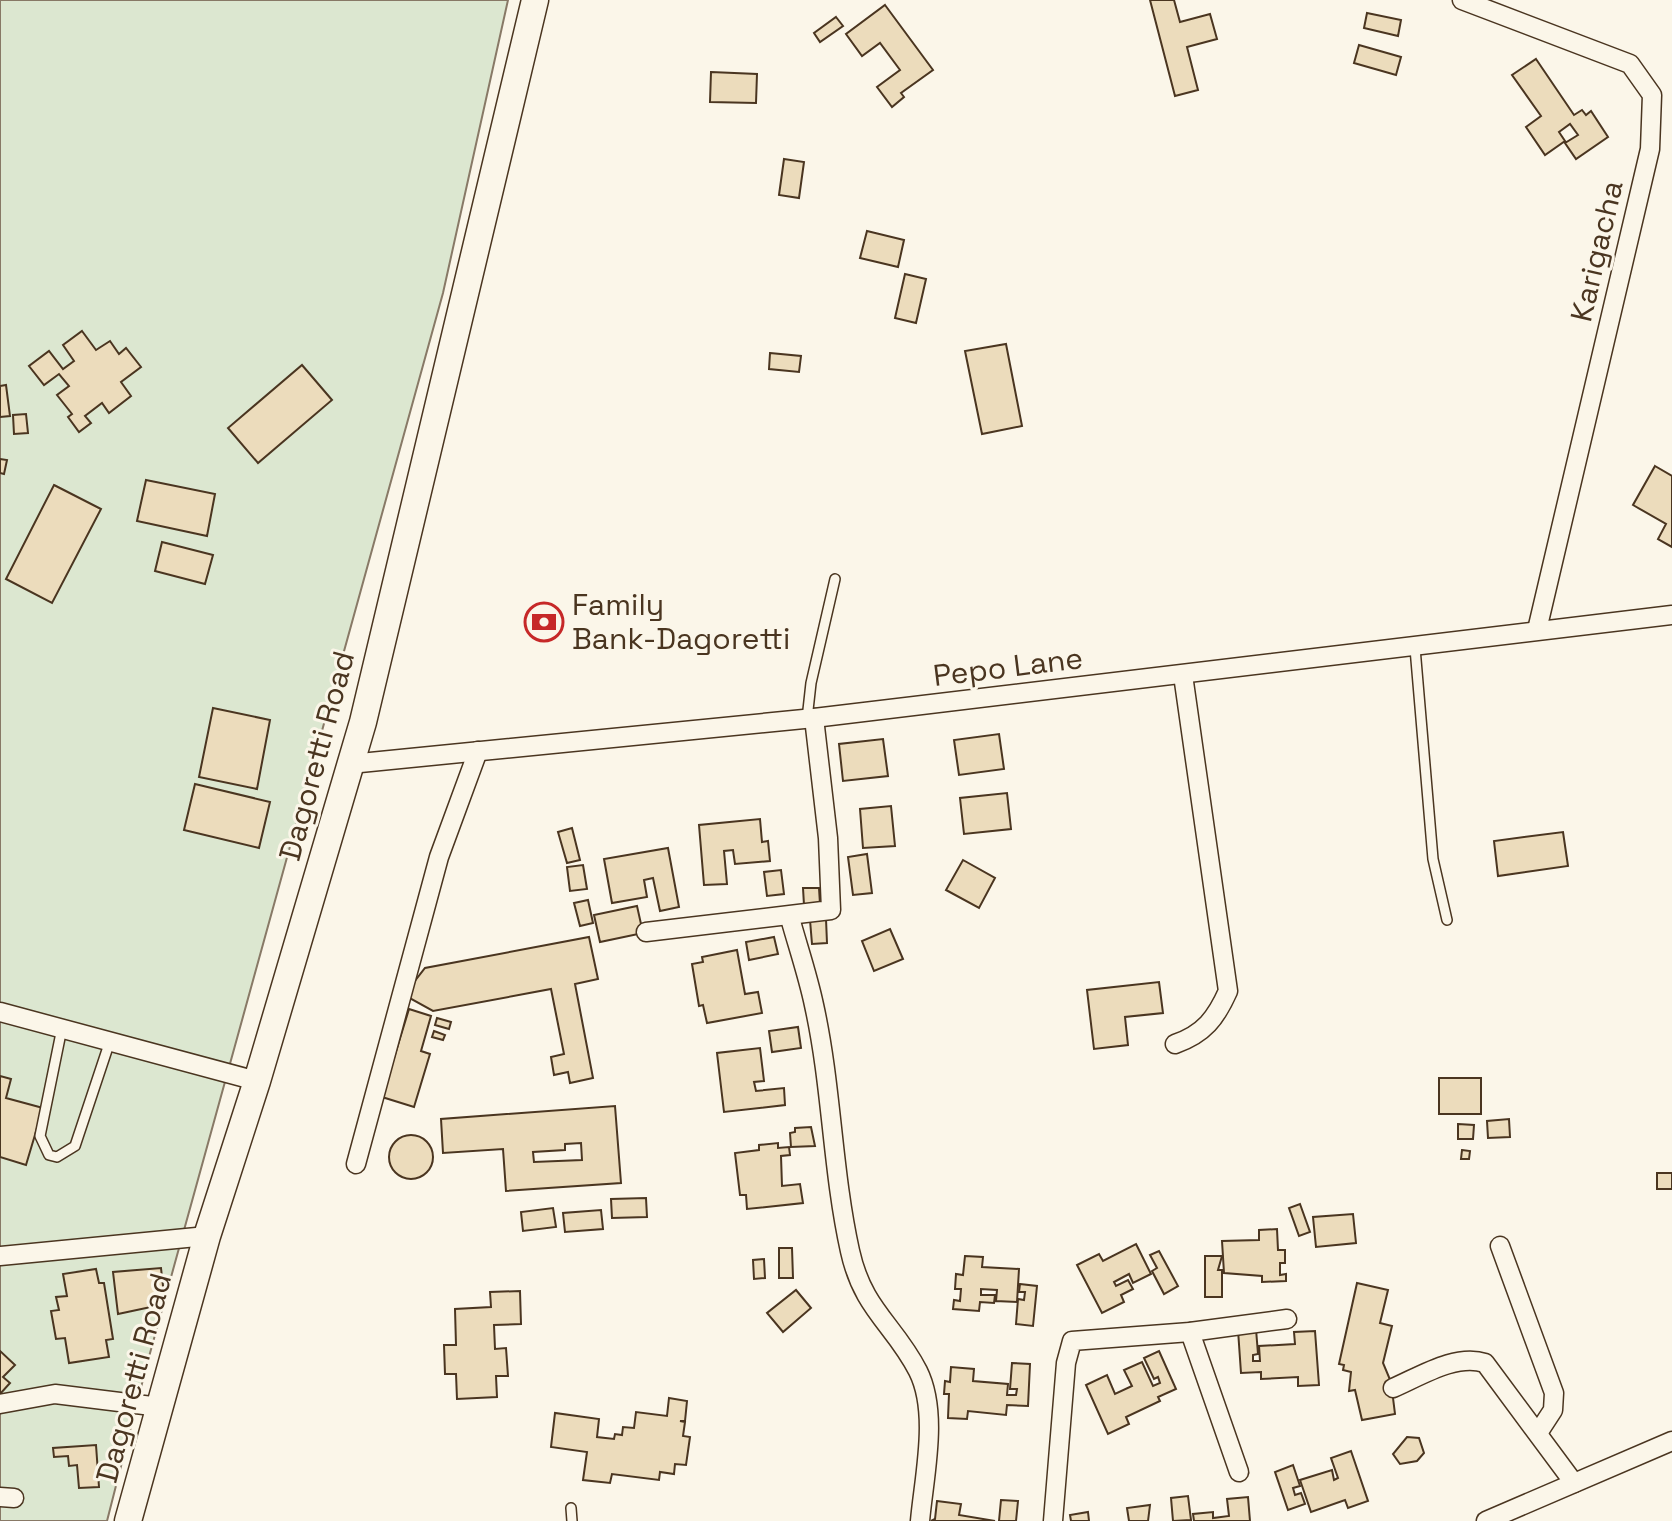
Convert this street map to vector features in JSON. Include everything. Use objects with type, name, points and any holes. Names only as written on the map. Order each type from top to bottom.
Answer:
[{"type":"main road","name":"Dagoretti Road","points":[[128,1521],[207,1236],[257,1081],[350,764],[535,0]]},
{"type":"street","name":"Karigacha","points":[[1462,0],[1630,64],[1652,95],[1650,149],[1537,630]]},
{"type":"street","name":"Pepo Lane","points":[[350,764],[810,718],[1672,615]]},
{"type":"street","points":[[1175,1044],[1192,1038],[1216,1018],[1228,991],[1183,675]]},
{"type":"street","points":[[646,932],[827,913],[833,902],[810,718]]},
{"type":"street","points":[[356,1164],[439,857],[478,751]]},
{"type":"street","points":[[790,918],[814,1006],[833,1158],[851,1254],[866,1300],[918,1372],[928,1411],[920,1521]]},
{"type":"street","points":[[0,1012],[257,1081]]},
{"type":"street","points":[[0,1256],[207,1236]]},
{"type":"street","points":[[1500,1246],[1554,1393],[1553,1410],[1538,1433]]},
{"type":"street","points":[[1053,1521],[1066,1363],[1072,1341],[1190,1332],[1287,1319]]},
{"type":"street","points":[[1190,1332],[1239,1472]]},
{"type":"street","points":[[1393,1388],[1458,1361],[1473,1359],[1485,1363],[1574,1483]]},
{"type":"street","points":[[0,1404],[55,1394],[160,1407]]},
{"type":"street","points":[[1486,1521],[1672,1441]]},
{"type":"lane","points":[[810,718],[811,683],[835,579]]},
{"type":"lane","points":[[1415,648],[1433,859],[1447,920]]},
{"type":"lane","points":[[62,1028],[40,1136],[49,1155],[57,1157],[75,1146],[110,1041]]},
{"type":"lane","points":[[571,1508],[572,1521]]},
{"type":"green space","points":[[0,0],[508,0],[443,293],[147,1364],[107,1521],[0,1521]]},
{"type":"building","points":[[1150,0],[1174,0],[1180,22],[1210,14],[1217,39],[1187,47],[1198,90],[1175,96]]},
{"type":"building","points":[[885,5],[933,70],[901,93],[904,97],[892,107],[877,87],[900,70],[880,43],[862,56],[846,34]]},
{"type":"building","points":[[1367,13],[1401,20],[1398,36],[1364,28]]},
{"type":"building","points":[[836,17],[843,26],[820,42],[814,33]]},
{"type":"building","points":[[1359,45],[1401,57],[1396,75],[1354,63]]},
{"type":"building","points":[[1536,59],[1574,115],[1582,110],[1586,115],[1591,111],[1608,137],[1576,159],[1565,143],[1578,135],[1570,124],[1559,132],[1565,141],[1545,155],[1526,127],[1541,116],[1512,75]]},
{"type":"building","points":[[711,72],[757,74],[756,103],[710,102]]},
{"type":"building","points":[[784,159],[804,162],[799,198],[779,195]]},
{"type":"building","points":[[867,231],[904,240],[898,267],[860,258]]},
{"type":"building","points":[[905,274],[926,279],[916,323],[895,318]]},
{"type":"building","points":[[82,331],[96,350],[110,341],[119,354],[126,348],[141,367],[121,382],[131,396],[109,413],[102,403],[85,416],[91,423],[79,432],[68,417],[72,414],[57,395],[69,386],[59,374],[44,385],[29,366],[49,351],[63,369],[74,361],[63,345]]},
{"type":"building","points":[[1006,344],[1022,426],[982,434],[965,351]]},
{"type":"building","points":[[770,353],[801,356],[799,372],[769,369]]},
{"type":"building","points":[[302,365],[332,400],[258,463],[228,428]]},
{"type":"building","points":[[6,385],[10,416],[0,417],[0,386]]},
{"type":"building","points":[[26,414],[28,433],[14,434],[13,415]]},
{"type":"building","points":[[0,459],[7,460],[4,474],[0,473]]},
{"type":"building","points":[[1655,466],[1672,476],[1672,547],[1658,539],[1666,524],[1633,505]]},
{"type":"building","points":[[146,480],[215,494],[207,536],[137,521]]},
{"type":"building","points":[[54,485],[101,509],[52,603],[6,579]]},
{"type":"building","points":[[162,542],[213,555],[205,584],[155,571]]},
{"type":"building","points":[[213,708],[270,720],[257,789],[199,777]]},
{"type":"building","points":[[999,734],[1004,769],[959,775],[954,740]]},
{"type":"building","points":[[883,739],[888,776],[843,781],[839,744]]},
{"type":"building","points":[[195,784],[270,802],[259,848],[184,830]]},
{"type":"building","points":[[1007,793],[1011,829],[964,834],[960,798]]},
{"type":"building","points":[[891,806],[895,846],[863,848],[860,809]]},
{"type":"building","points":[[760,819],[762,842],[768,841],[770,861],[735,864],[733,850],[724,851],[727,884],[704,885],[699,825]]},
{"type":"building","points":[[572,828],[580,860],[567,863],[558,832]]},
{"type":"building","points":[[1563,832],[1568,866],[1498,876],[1494,841]]},
{"type":"building","points":[[668,848],[679,907],[660,911],[653,878],[644,880],[647,897],[612,903],[604,859]]},
{"type":"building","points":[[867,854],[872,893],[853,895],[848,857]]},
{"type":"building","points":[[963,860],[995,878],[979,908],[946,890]]},
{"type":"building","points":[[583,865],[587,889],[570,891],[567,867]]},
{"type":"building","points":[[781,870],[784,894],[767,896],[764,872]]},
{"type":"building","points":[[803,888],[819,888],[820,904],[804,905]]},
{"type":"building","points":[[588,900],[593,923],[580,926],[574,903]]},
{"type":"building","points":[[637,906],[643,933],[600,942],[594,915]]},
{"type":"building","points":[[826,919],[827,943],[812,944],[810,920]]},
{"type":"building","points":[[890,929],[903,959],[874,971],[862,941]]},
{"type":"building","points":[[589,937],[598,979],[575,984],[593,1078],[570,1083],[568,1072],[554,1075],[551,1057],[564,1054],[551,989],[433,1011],[404,995],[425,968]]},
{"type":"building","points":[[774,937],[778,954],[749,960],[746,942]]},
{"type":"building","points":[[737,950],[745,994],[758,992],[762,1013],[707,1023],[703,1005],[699,1006],[692,964],[703,962],[702,957]]},
{"type":"building","points":[[1159,982],[1163,1013],[1125,1017],[1128,1045],[1094,1049],[1087,990]]},
{"type":"building","points":[[409,1009],[431,1016],[421,1051],[430,1054],[414,1107],[382,1097]]},
{"type":"building","points":[[437,1018],[451,1022],[449,1029],[435,1025]]},
{"type":"building","points":[[798,1027],[801,1048],[772,1052],[769,1031]]},
{"type":"building","points":[[434,1031],[445,1035],[443,1040],[432,1037]]},
{"type":"building","points":[[760,1048],[764,1081],[754,1082],[756,1091],[784,1088],[785,1105],[724,1112],[717,1053]]},
{"type":"building","points":[[0,1076],[11,1079],[6,1098],[43,1108],[26,1165],[0,1157]]},
{"type":"building","points":[[1439,1078],[1481,1078],[1481,1114],[1439,1114]]},
{"type":"building","points":[[615,1106],[621,1183],[506,1191],[503,1149],[443,1153],[441,1119]],"holes":[[[581,1143],[582,1160],[534,1162],[533,1152],[565,1150],[565,1144]]]},
{"type":"building","points":[[1509,1119],[1510,1137],[1488,1138],[1487,1121]]},
{"type":"building","points":[[1458,1124],[1474,1125],[1473,1139],[1458,1139]]},
{"type":"building","points":[[811,1127],[815,1146],[791,1147],[790,1133],[795,1132],[795,1128]]},
{"type":"building","points":[[411,1135],[427,1141],[433,1157],[427,1173],[411,1179],[395,1173],[389,1157],[395,1141]]},
{"type":"building","points":[[778,1143],[778,1148],[789,1147],[790,1155],[781,1156],[782,1186],[800,1184],[803,1203],[747,1209],[746,1195],[740,1195],[735,1153],[759,1150],[759,1145]]},
{"type":"building","points":[[1462,1150],[1470,1151],[1469,1159],[1461,1159]]},
{"type":"building","points":[[1657,1173],[1672,1173],[1672,1189],[1657,1189]]},
{"type":"building","points":[[646,1198],[647,1217],[612,1218],[611,1199]]},
{"type":"building","points":[[1300,1204],[1310,1232],[1299,1236],[1289,1208]]},
{"type":"building","points":[[553,1208],[556,1227],[523,1231],[521,1212]]},
{"type":"building","points":[[601,1210],[603,1229],[565,1232],[563,1213]]},
{"type":"building","points":[[1353,1214],[1356,1243],[1316,1247],[1313,1217]]},
{"type":"building","points":[[1277,1229],[1278,1250],[1285,1250],[1285,1263],[1280,1263],[1280,1275],[1286,1274],[1286,1281],[1262,1282],[1262,1276],[1224,1273],[1222,1241],[1259,1240],[1259,1230]]},
{"type":"building","points":[[1136,1244],[1151,1274],[1133,1283],[1129,1274],[1114,1282],[1116,1286],[1128,1280],[1133,1289],[1121,1295],[1124,1302],[1102,1313],[1077,1265],[1099,1254],[1103,1261]]},
{"type":"building","points":[[779,1248],[792,1248],[793,1278],[779,1278]]},
{"type":"building","points":[[1159,1251],[1178,1286],[1164,1294],[1152,1271],[1157,1268],[1150,1255]]},
{"type":"building","points":[[965,1256],[983,1257],[982,1267],[1019,1269],[1017,1302],[996,1301],[997,1290],[981,1289],[981,1295],[995,1295],[994,1303],[980,1302],[979,1311],[953,1309],[954,1300],[960,1301],[961,1289],[955,1289],[956,1274],[963,1275]]},
{"type":"building","points":[[1205,1256],[1222,1256],[1218,1270],[1222,1270],[1222,1297],[1205,1297]]},
{"type":"building","points":[[764,1259],[765,1278],[754,1279],[753,1260]]},
{"type":"building","points":[[161,1268],[165,1304],[118,1314],[113,1272]]},
{"type":"building","points":[[96,1269],[99,1283],[104,1283],[113,1339],[106,1340],[109,1357],[69,1363],[65,1338],[56,1339],[51,1311],[59,1310],[56,1297],[67,1296],[63,1274]]},
{"type":"building","points":[[1357,1283],[1388,1290],[1380,1323],[1392,1326],[1383,1363],[1391,1382],[1395,1414],[1362,1420],[1355,1390],[1349,1391],[1351,1372],[1343,1370],[1344,1365],[1339,1364]]},
{"type":"building","points":[[1020,1284],[1037,1286],[1033,1326],[1016,1324],[1018,1299],[1024,1300],[1025,1292],[1019,1292]]},
{"type":"building","points":[[796,1290],[811,1308],[783,1332],[767,1313]]},
{"type":"building","points":[[520,1291],[521,1324],[494,1325],[495,1349],[506,1348],[508,1376],[496,1376],[497,1397],[457,1399],[456,1374],[445,1374],[444,1345],[456,1345],[455,1309],[491,1307],[490,1292]]},
{"type":"building","points":[[1256,1329],[1258,1354],[1253,1355],[1253,1361],[1260,1361],[1259,1346],[1295,1344],[1294,1332],[1315,1331],[1319,1385],[1298,1386],[1298,1377],[1261,1379],[1261,1372],[1241,1373],[1238,1330]]},
{"type":"building","points":[[0,1351],[15,1365],[3,1377],[10,1383],[0,1394]]},
{"type":"building","points":[[1159,1351],[1176,1389],[1158,1397],[1160,1401],[1126,1417],[1129,1424],[1108,1434],[1086,1385],[1107,1375],[1115,1394],[1132,1386],[1124,1370],[1142,1362],[1153,1386],[1160,1383],[1158,1377],[1154,1379],[1144,1358]]},
{"type":"building","points":[[1012,1363],[1030,1364],[1028,1406],[1007,1405],[1006,1415],[968,1411],[967,1419],[948,1418],[949,1394],[944,1394],[945,1381],[950,1382],[951,1367],[974,1369],[973,1381],[1008,1384],[1007,1395],[1016,1395],[1017,1389],[1010,1389]]},
{"type":"building","points":[[669,1398],[687,1401],[685,1421],[680,1421],[685,1422],[683,1436],[690,1437],[686,1465],[675,1464],[674,1474],[660,1472],[659,1480],[612,1474],[610,1483],[583,1480],[587,1452],[551,1447],[555,1413],[599,1419],[597,1437],[614,1439],[615,1434],[622,1435],[623,1427],[634,1428],[636,1412],[667,1416]]},
{"type":"building","points":[[1407,1437],[1419,1438],[1424,1453],[1417,1461],[1400,1464],[1393,1454]]},
{"type":"building","points":[[96,1445],[99,1487],[79,1488],[77,1465],[69,1466],[68,1456],[54,1457],[53,1448]]},
{"type":"building","points":[[1351,1451],[1368,1501],[1348,1508],[1345,1500],[1311,1512],[1300,1480],[1332,1470],[1334,1480],[1338,1478],[1331,1458]]},
{"type":"building","points":[[1293,1465],[1300,1486],[1293,1488],[1295,1495],[1301,1493],[1305,1504],[1288,1510],[1275,1472]]},
{"type":"building","points":[[1188,1496],[1191,1520],[1173,1521],[1171,1498]]},
{"type":"building","points":[[1248,1497],[1250,1521],[1194,1521],[1193,1514],[1213,1512],[1213,1518],[1229,1516],[1227,1499]]},
{"type":"building","points":[[1001,1500],[1018,1501],[1016,1521],[999,1521]]},
{"type":"building","points":[[937,1501],[961,1504],[959,1515],[995,1521],[931,1521],[935,1519]]},
{"type":"building","points":[[1150,1505],[1148,1521],[1129,1521],[1127,1508]]},
{"type":"building","points":[[1088,1512],[1089,1521],[1071,1521],[1070,1515]]},
{"type":"place","name":"Family Bank-Dagoretti","points":[[544,622]]}]
